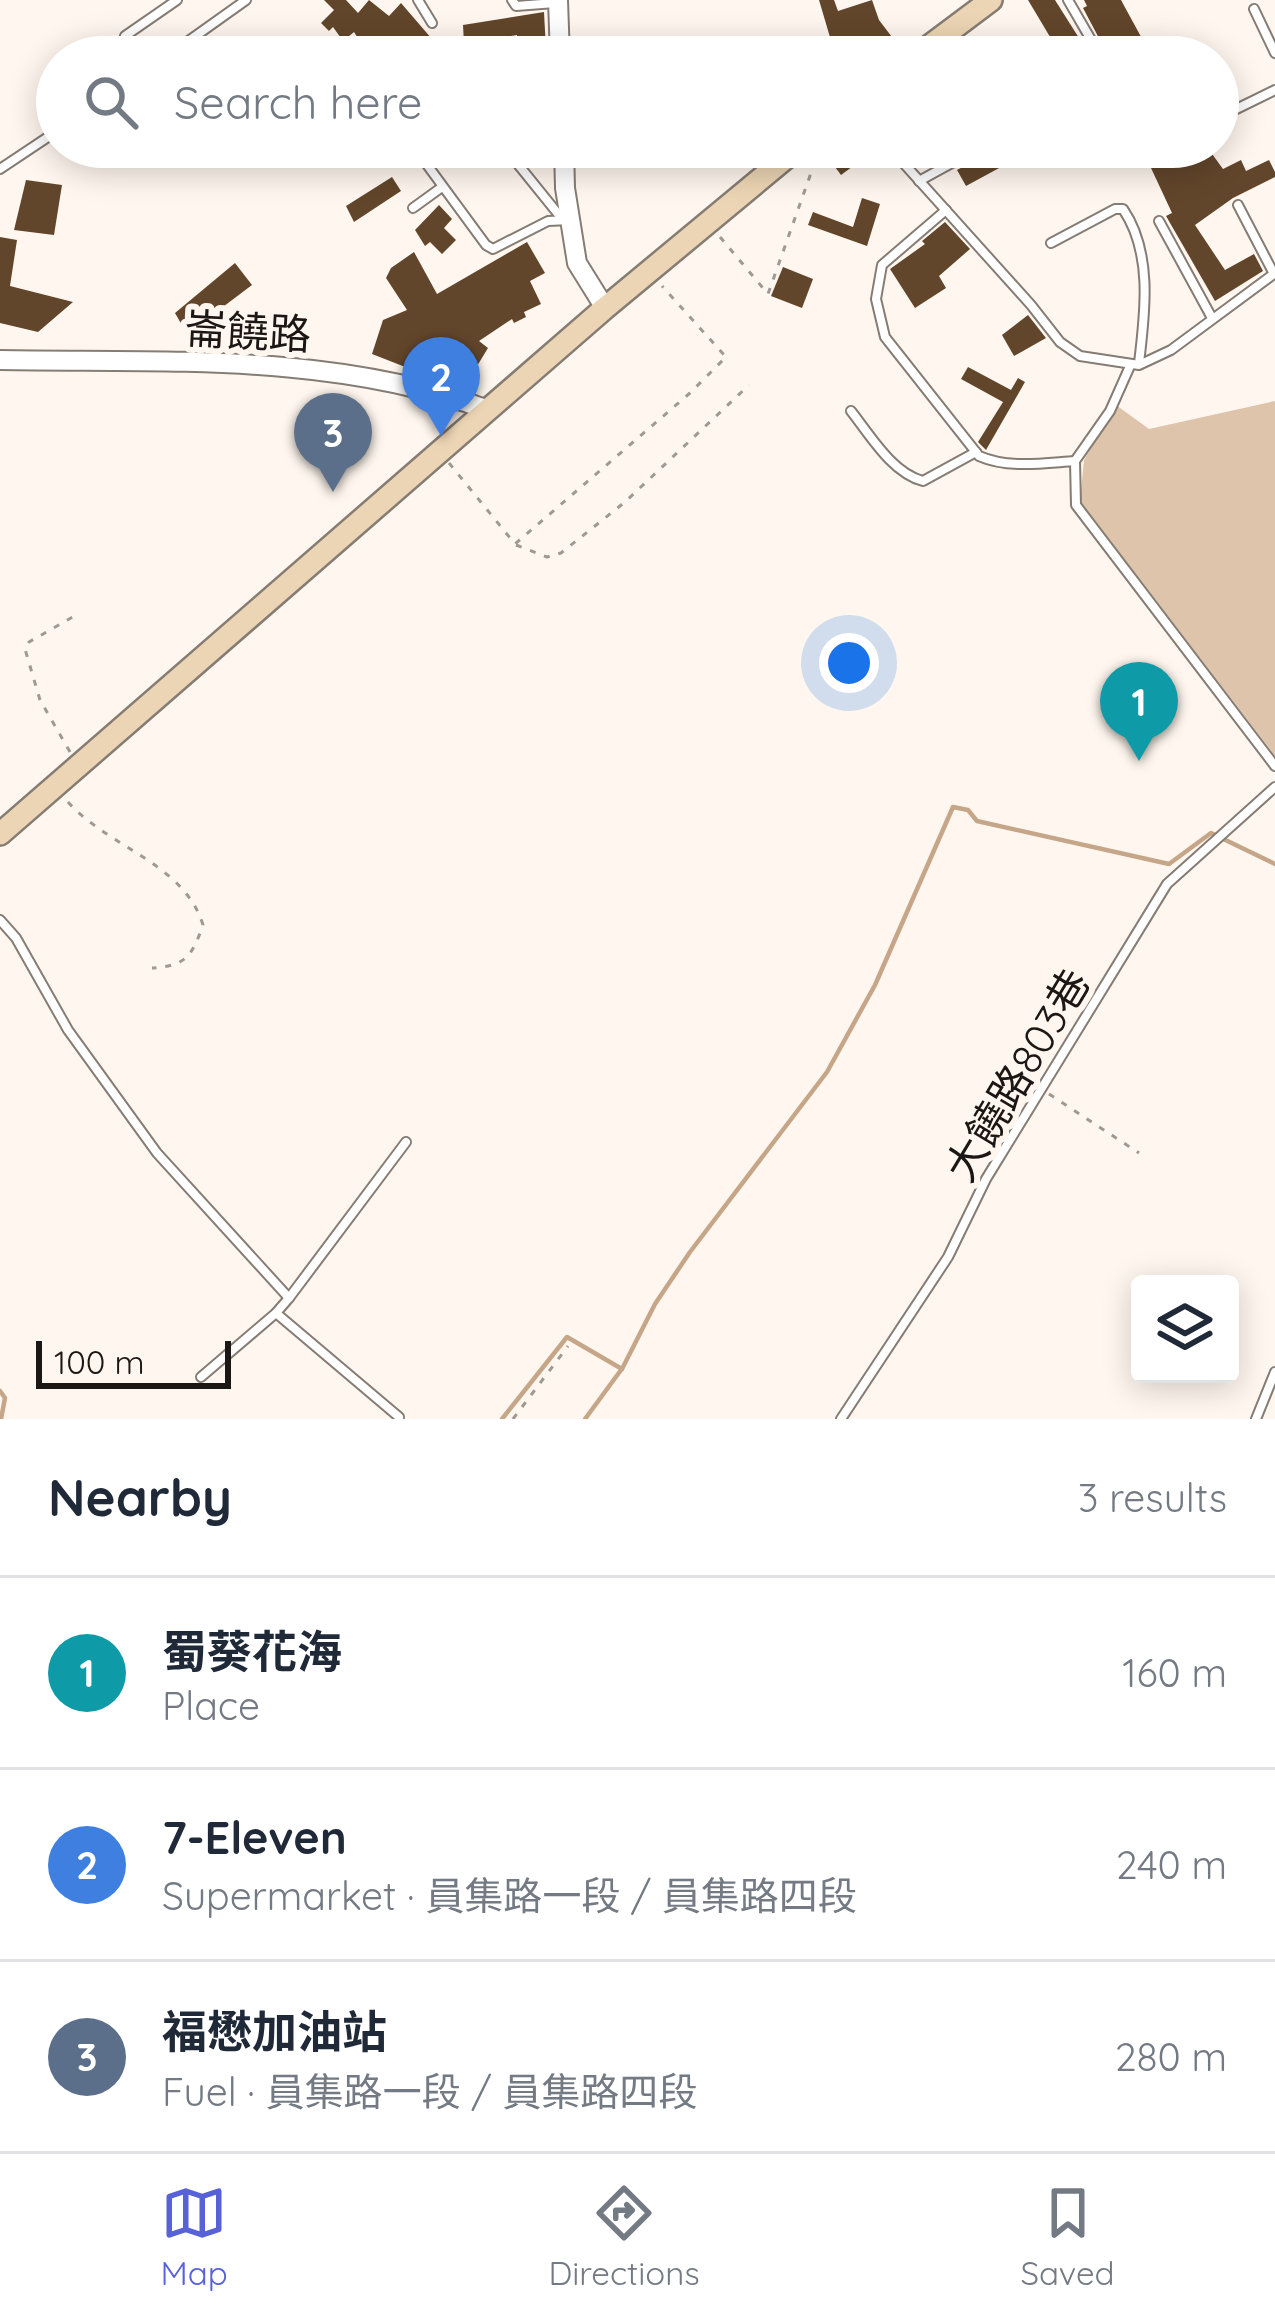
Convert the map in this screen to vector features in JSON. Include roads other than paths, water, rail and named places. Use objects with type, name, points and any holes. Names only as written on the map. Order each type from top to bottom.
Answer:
[{"type":"main road","points":[[943,36],[991,0]]},
{"type":"main road","points":[[0,834],[605,308],[773,168]]},
{"type":"street","points":[[558,1],[559,36]]},
{"type":"street","points":[[564,168],[566,220],[577,263],[605,308]]},
{"type":"street","name":"崙饒路","points":[[0,360],[317,368],[488,410]]},
{"type":"lane","points":[[125,36],[177,0]]},
{"type":"lane","points":[[195,36],[246,0]]},
{"type":"lane","points":[[418,0],[432,22]]},
{"type":"lane","points":[[512,0],[516,6],[558,1]]},
{"type":"lane","points":[[1068,0],[1089,36]]},
{"type":"lane","points":[[1254,9],[1275,53]]},
{"type":"lane","points":[[1239,108],[1275,90]]},
{"type":"lane","points":[[0,169],[36,144]]},
{"type":"lane","points":[[429,168],[493,249],[548,220],[566,220]]},
{"type":"lane","points":[[522,168],[566,220]]},
{"type":"lane","points":[[908,168],[1060,342],[1080,356],[1135,366],[1172,350],[1275,273],[1238,205]]},
{"type":"lane","points":[[919,181],[943,168]]},
{"type":"lane","points":[[413,208],[442,187]]},
{"type":"lane","points":[[1051,243],[1115,209],[1123,209],[1140,242],[1145,314],[1135,366],[1076,461],[1076,505],[1275,766]]},
{"type":"lane","points":[[946,210],[882,265],[876,298],[885,337],[976,452],[991,461],[1027,465],[1076,461]]},
{"type":"lane","points":[[1159,221],[1212,318]]},
{"type":"lane","points":[[851,411],[874,442],[923,482],[976,452]]},
{"type":"lane","name":"大饒路803巷","points":[[841,1419],[947,1257],[986,1179],[1167,884],[1275,788]]},
{"type":"lane","points":[[0,920],[16,938],[68,1030],[157,1154],[289,1298]]},
{"type":"lane","points":[[201,1377],[276,1313],[406,1142]]},
{"type":"lane","points":[[276,1313],[399,1417]]},
{"type":"lane","points":[[1256,1419],[1275,1372]]},
{"type":"waterway","points":[[502,1419],[567,1337],[622,1369],[655,1304],[690,1252],[827,1072],[875,985],[953,807],[968,810],[977,821],[1169,864],[1211,833],[1275,864]]},
{"type":"waterway","points":[[585,1419],[621,1370]]},
{"type":"waterway","points":[[0,1391],[5,1398],[1,1419]]},
{"type":"place","name":"7-Eleven","points":[[441,436]]},
{"type":"place","name":"福懋加油站","points":[[333,492]]},
{"type":"place","name":"蜀葵花海","points":[[1139,761]]}]
